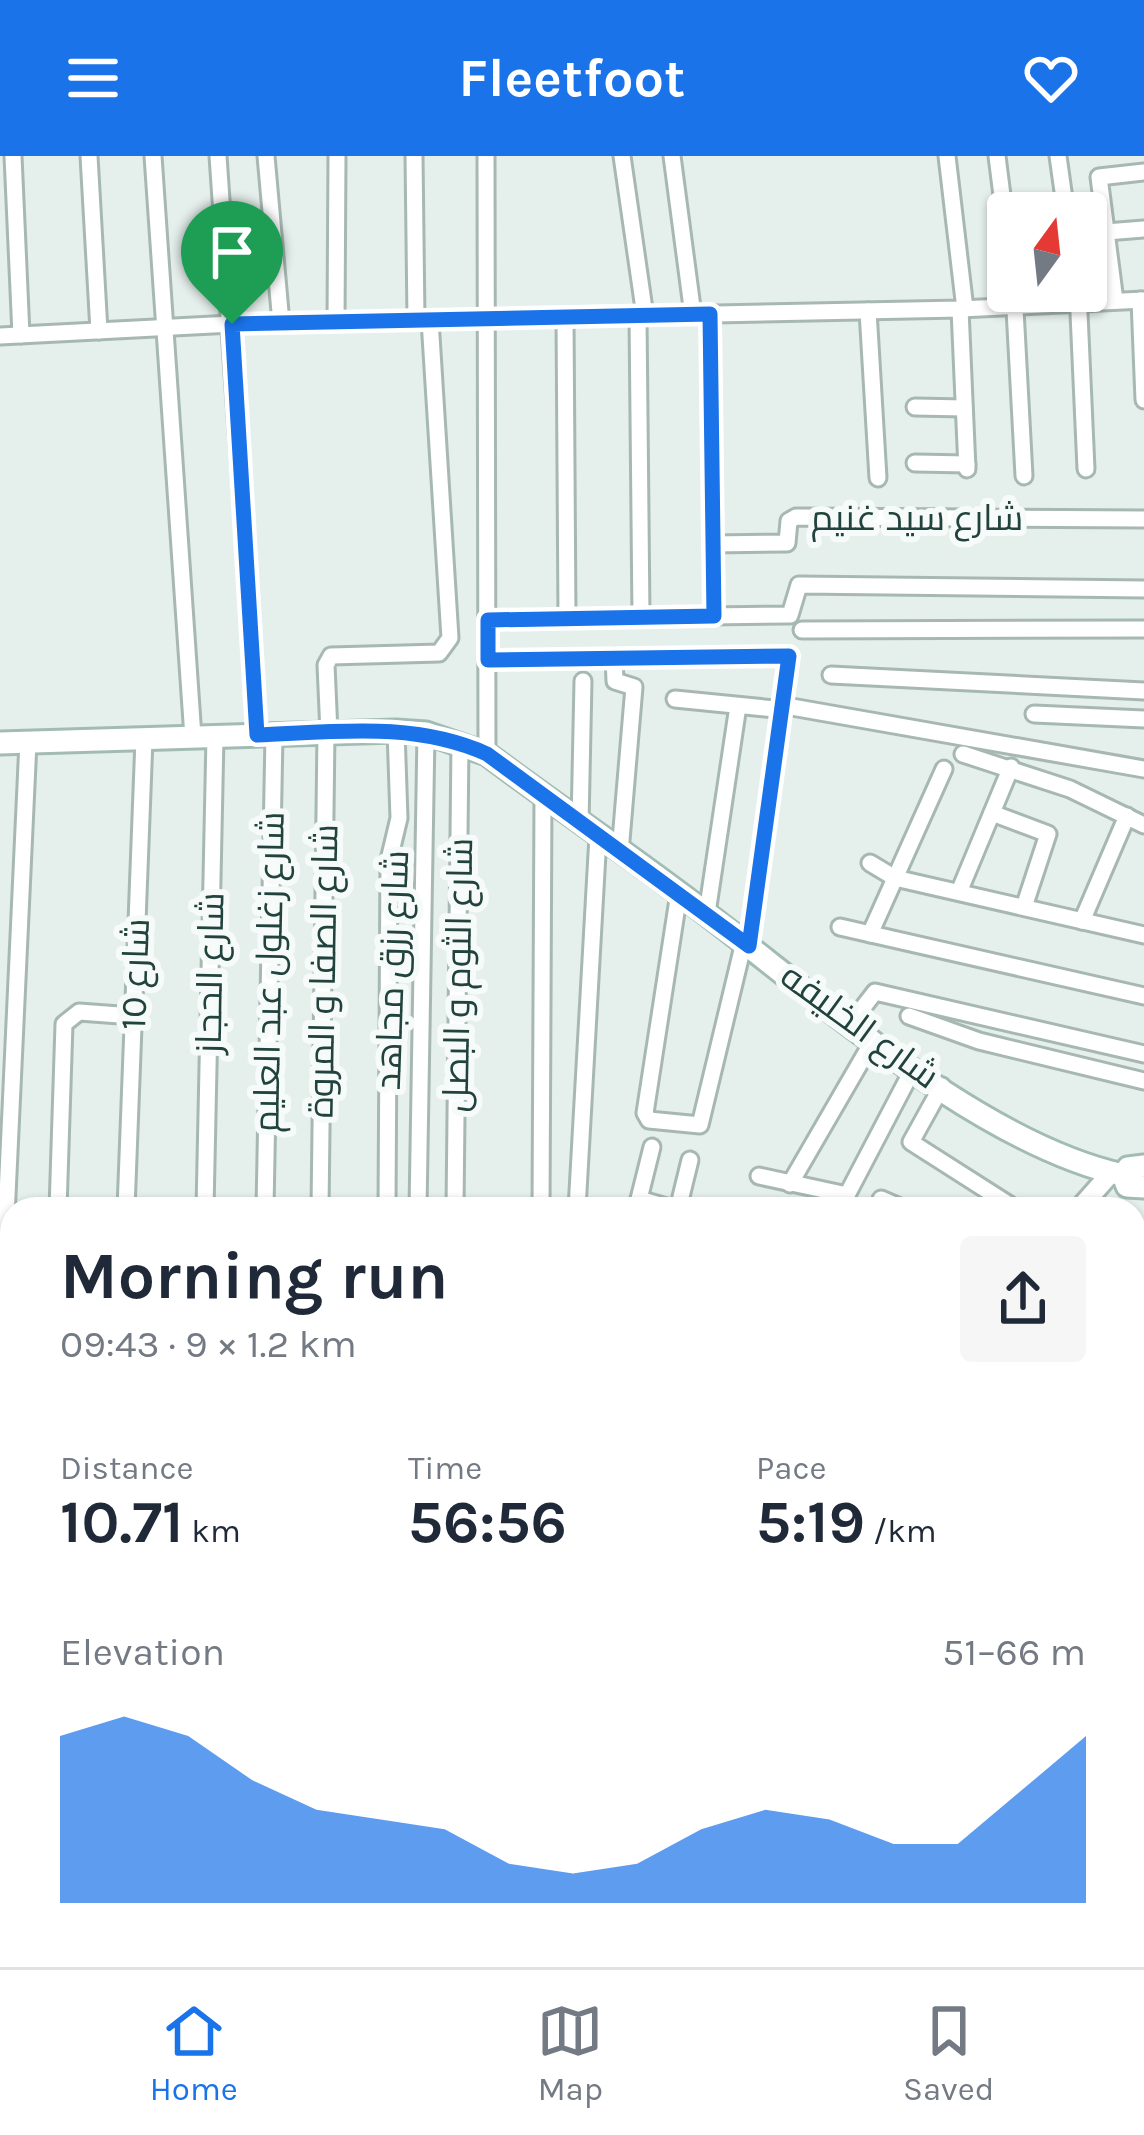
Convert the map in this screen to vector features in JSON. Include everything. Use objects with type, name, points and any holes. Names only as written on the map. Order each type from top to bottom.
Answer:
[{"type":"main road","name":"شارع الخليفه","points":[[0,743],[396,731],[460,742],[487,754],[851,1023],[1028,1142],[1126,1172],[1127,1186],[1144,1187]]},
{"type":"street","points":[[13,156],[21,335]]},
{"type":"street","points":[[88,156],[99,331]]},
{"type":"street","name":"شارع الحجاز","points":[[153,156],[164,328],[204,737],[205,1197]]},
{"type":"street","name":"شارع زغلول عبد العليم","points":[[218,156],[266,735],[265,1197]]},
{"type":"street","points":[[266,156],[281,323]]},
{"type":"street","points":[[336,322],[337,156]]},
{"type":"street","points":[[414,156],[423,320]]},
{"type":"street","points":[[486,156],[490,319],[487,754]]},
{"type":"street","points":[[622,156],[641,316],[640,617]]},
{"type":"street","points":[[672,156],[701,315],[714,616]]},
{"type":"street","points":[[915,463],[967,466],[963,309],[946,156]]},
{"type":"street","points":[[997,156],[1002,192]]},
{"type":"street","points":[[1058,156],[1063,192]]},
{"type":"street","points":[[1101,192],[1099,177],[1104,172],[1144,172]]},
{"type":"street","points":[[1107,232],[1144,229]]},
{"type":"street","points":[[1107,240],[1115,301]]},
{"type":"street","points":[[1107,300],[1142,300],[1144,400]]},
{"type":"street","points":[[0,336],[232,324],[963,309],[987,304]]},
{"type":"street","points":[[868,311],[878,478]]},
{"type":"street","points":[[1016,312],[1024,476]]},
{"type":"street","points":[[1079,312],[1086,469]]},
{"type":"street","points":[[565,317],[567,618]]},
{"type":"street","name":"شارع الصفا و المروة","points":[[320,1197],[326,664],[331,656],[439,653],[450,638],[423,320]]},
{"type":"street","points":[[915,407],[964,408]]},
{"type":"street","name":"شارع سيد غنيم","points":[[713,544],[787,543],[789,521],[796,517],[1144,519]]},
{"type":"street","points":[[488,620],[794,611],[793,591],[799,585],[1144,589]]},
{"type":"street","points":[[802,630],[1144,629]]},
{"type":"street","points":[[488,660],[782,653],[792,663],[746,944],[700,1126],[652,1121],[646,1113],[679,893]]},
{"type":"street","points":[[614,657],[615,681],[634,686],[620,852]]},
{"type":"street","points":[[831,675],[1144,691]]},
{"type":"street","points":[[577,1197],[589,830],[584,681]]},
{"type":"street","points":[[675,699],[786,708],[1144,770]]},
{"type":"street","points":[[706,913],[738,706]]},
{"type":"street","points":[[1034,714],[1144,719]]},
{"type":"street","name":"شارع رزق مجاهد","points":[[388,1197],[388,860],[399,818],[396,731]]},
{"type":"street","points":[[418,1197],[426,733]]},
{"type":"street","name":"شارع 10","points":[[126,1197],[144,739]]},
{"type":"street","points":[[7,1197],[28,742]]},
{"type":"street","name":"شارع الثوم و البصل","points":[[455,1197],[460,742]]},
{"type":"street","points":[[963,754],[1011,767],[1144,824]]},
{"type":"street","points":[[959,892],[1011,767]]},
{"type":"street","points":[[870,934],[944,770]]},
{"type":"street","points":[[541,1197],[543,796]]},
{"type":"street","points":[[992,812],[1048,834],[1024,907]]},
{"type":"street","points":[[1082,921],[1126,816]]},
{"type":"street","points":[[870,863],[896,878],[1144,935]]},
{"type":"street","points":[[840,927],[1144,996]]},
{"type":"street","points":[[851,1023],[875,992],[1144,1054]]},
{"type":"street","points":[[58,1197],[64,1024],[79,1012],[134,1016]]},
{"type":"street","points":[[909,1016],[979,1041],[1144,1081]]},
{"type":"street","points":[[790,1184],[874,1039]]},
{"type":"street","points":[[759,1176],[838,1196],[848,1192],[914,1067]]},
{"type":"street","points":[[942,1086],[911,1142],[997,1197]]},
{"type":"street","points":[[635,1197],[652,1147]]},
{"type":"street","points":[[679,1197],[690,1160]]},
{"type":"street","points":[[1098,1197],[1126,1172]]},
{"type":"route","points":[[710,314],[714,616],[488,620],[488,660],[789,656],[792,663],[749,946],[487,754],[460,742],[396,731],[257,735],[232,324],[710,314]]}]
